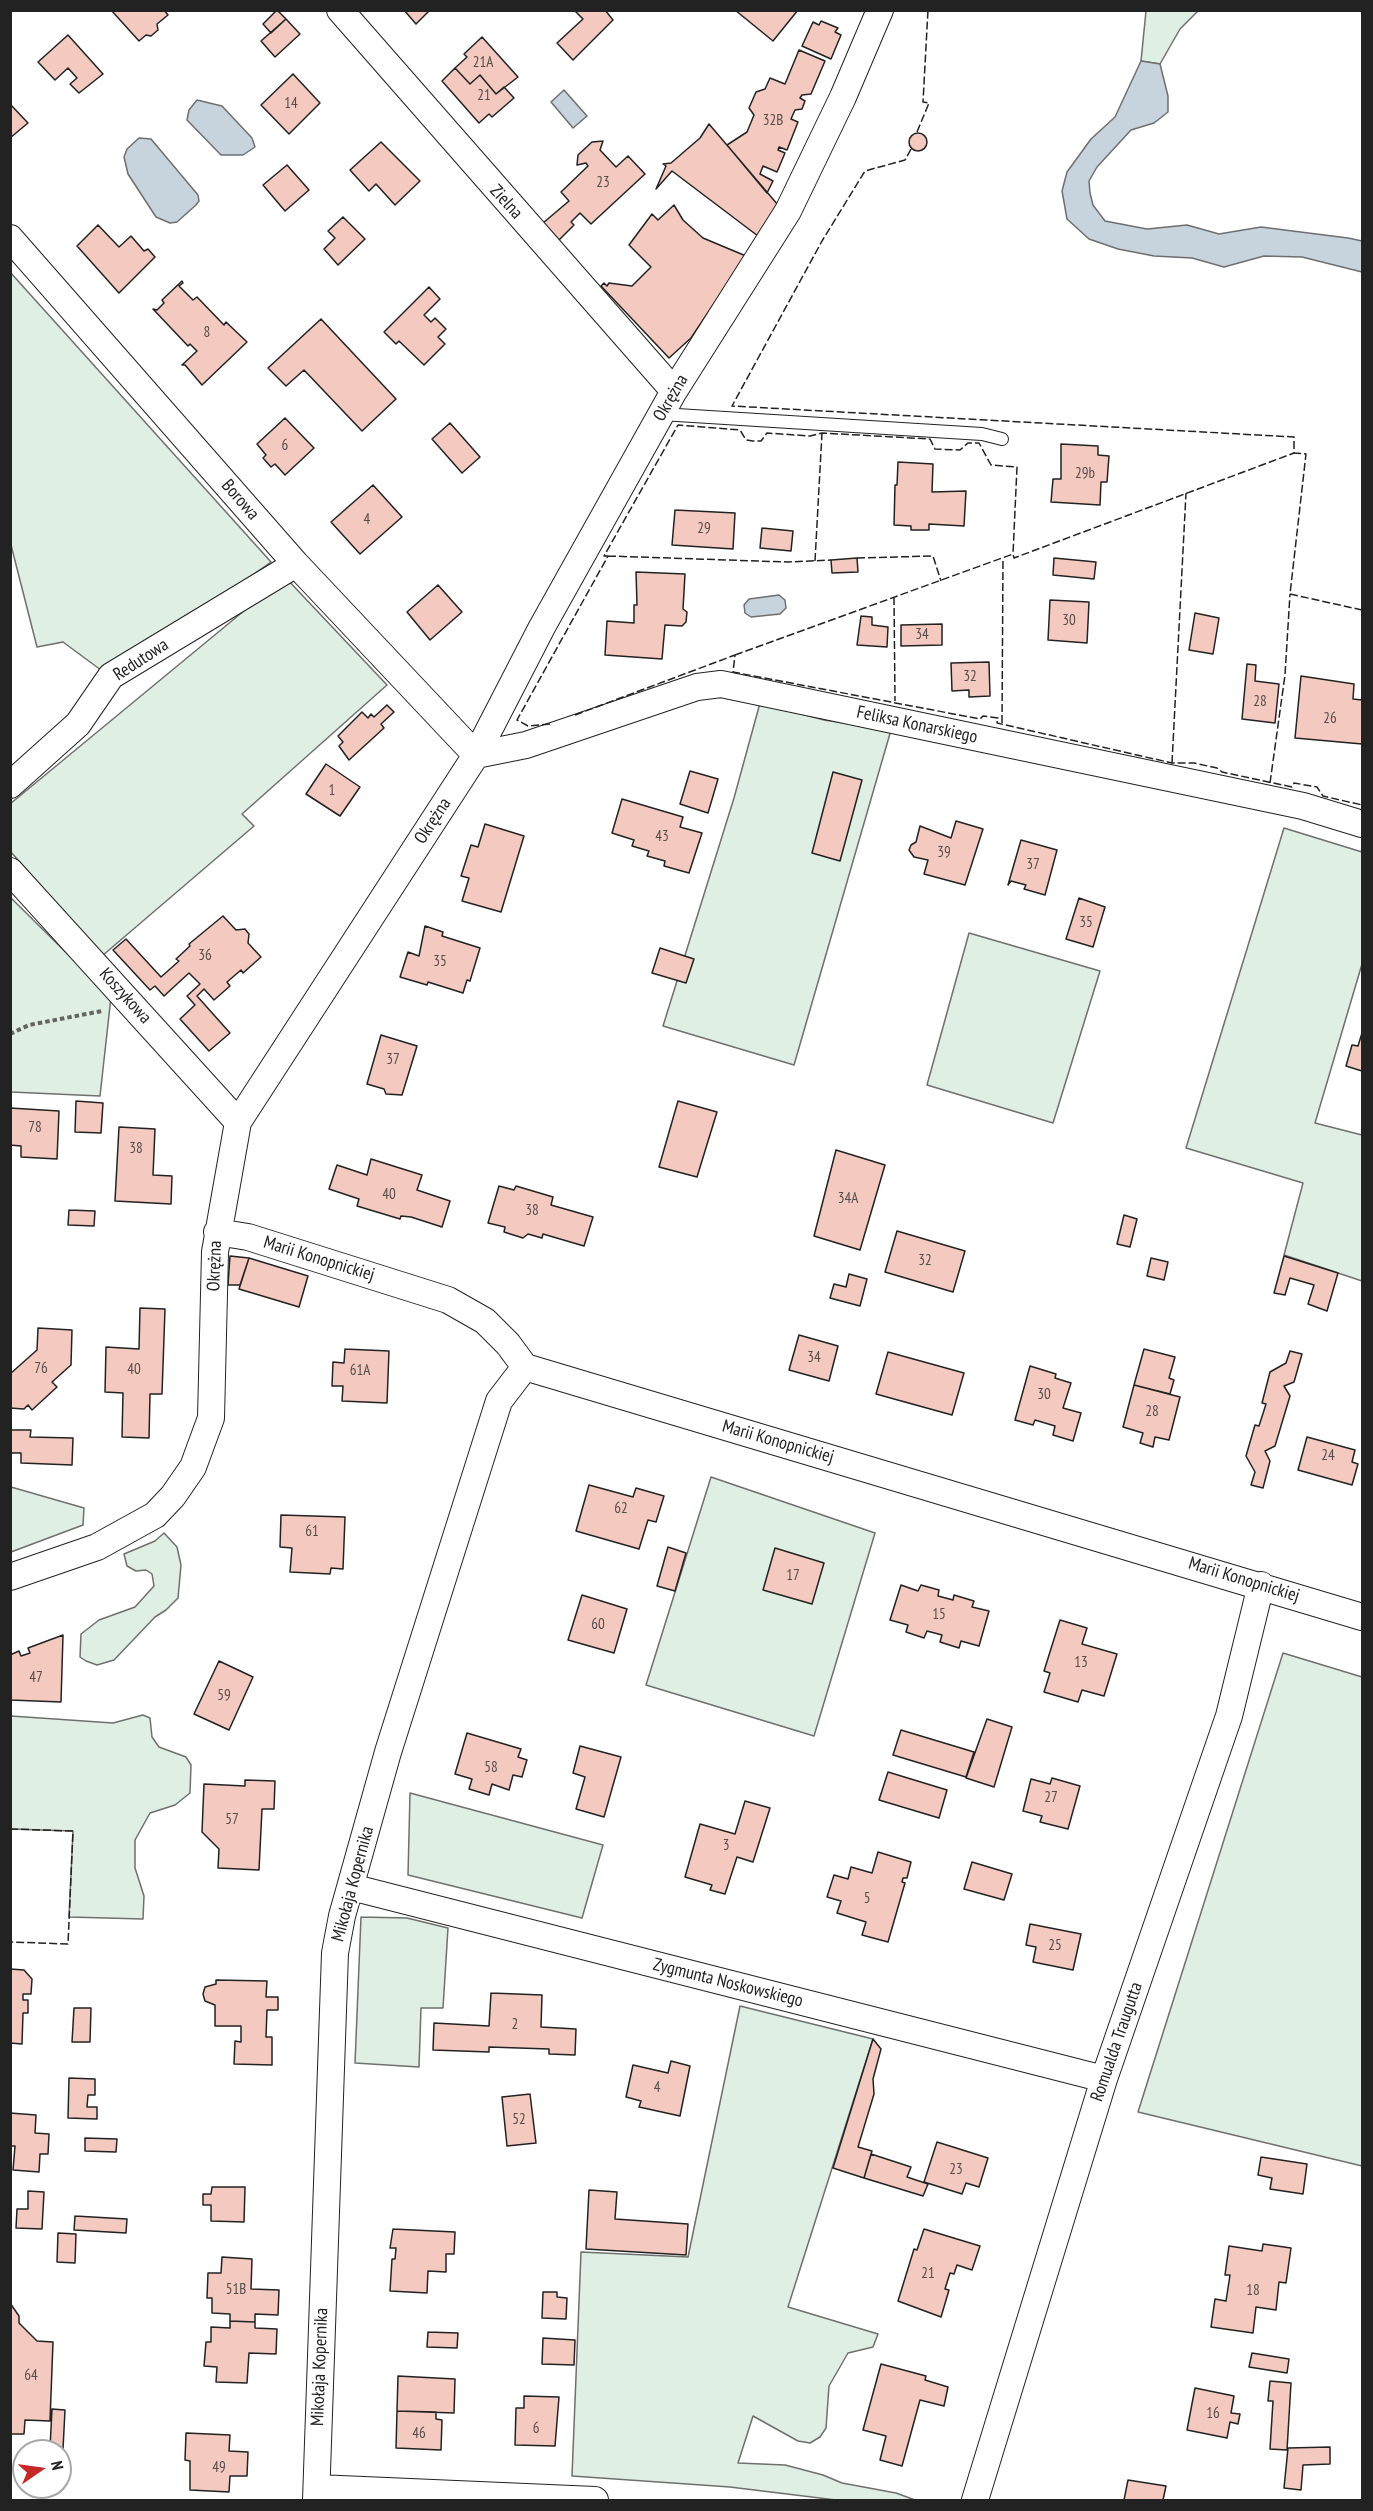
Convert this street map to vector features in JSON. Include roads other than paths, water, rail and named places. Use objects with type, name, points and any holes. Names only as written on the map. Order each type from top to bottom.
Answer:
[{"type":"street","name":"Zielna","points":[[340,10],[674,391]]},
{"type":"street","name":"Okrężna","points":[[10,1577],[97,1547],[155,1515],[173,1496],[193,1467],[211,1418],[217,1232],[238,1122],[476,755],[542,627],[674,391],[788,212],[843,97],[878,12]]},
{"type":"street","name":"Borowa","points":[[10,238],[296,564],[476,755]]},
{"type":"street","name":"Redutowa","points":[[10,785],[78,724],[111,676],[296,564]]},
{"type":"street","name":"Feliksa Konarskiego","points":[[476,755],[526,745],[697,687],[721,684],[1314,808],[1362,824]]},
{"type":"street","name":"Koszykowa","points":[[10,871],[238,1122]]},
{"type":"street","name":"Marii Konopnickiej","points":[[217,1232],[248,1237],[448,1300],[485,1322],[508,1344],[525,1368],[1261,1585],[1362,1617]]},
{"type":"street","name":"Mikołaja Kopernika","points":[[316,2494],[335,1953],[342,1916],[387,1752],[498,1401],[525,1368]]},
{"type":"street","name":"Romualda Traugutta","points":[[975,2500],[1104,2079],[1229,1716],[1261,1585]]},
{"type":"street","name":"Zygmunta Noskowskiego","points":[[351,1887],[1104,2079]]},
{"type":"street","points":[[316,2494],[595,2500]]},
{"type":"lane","points":[[661,414],[972,434],[1002,439]]}]
